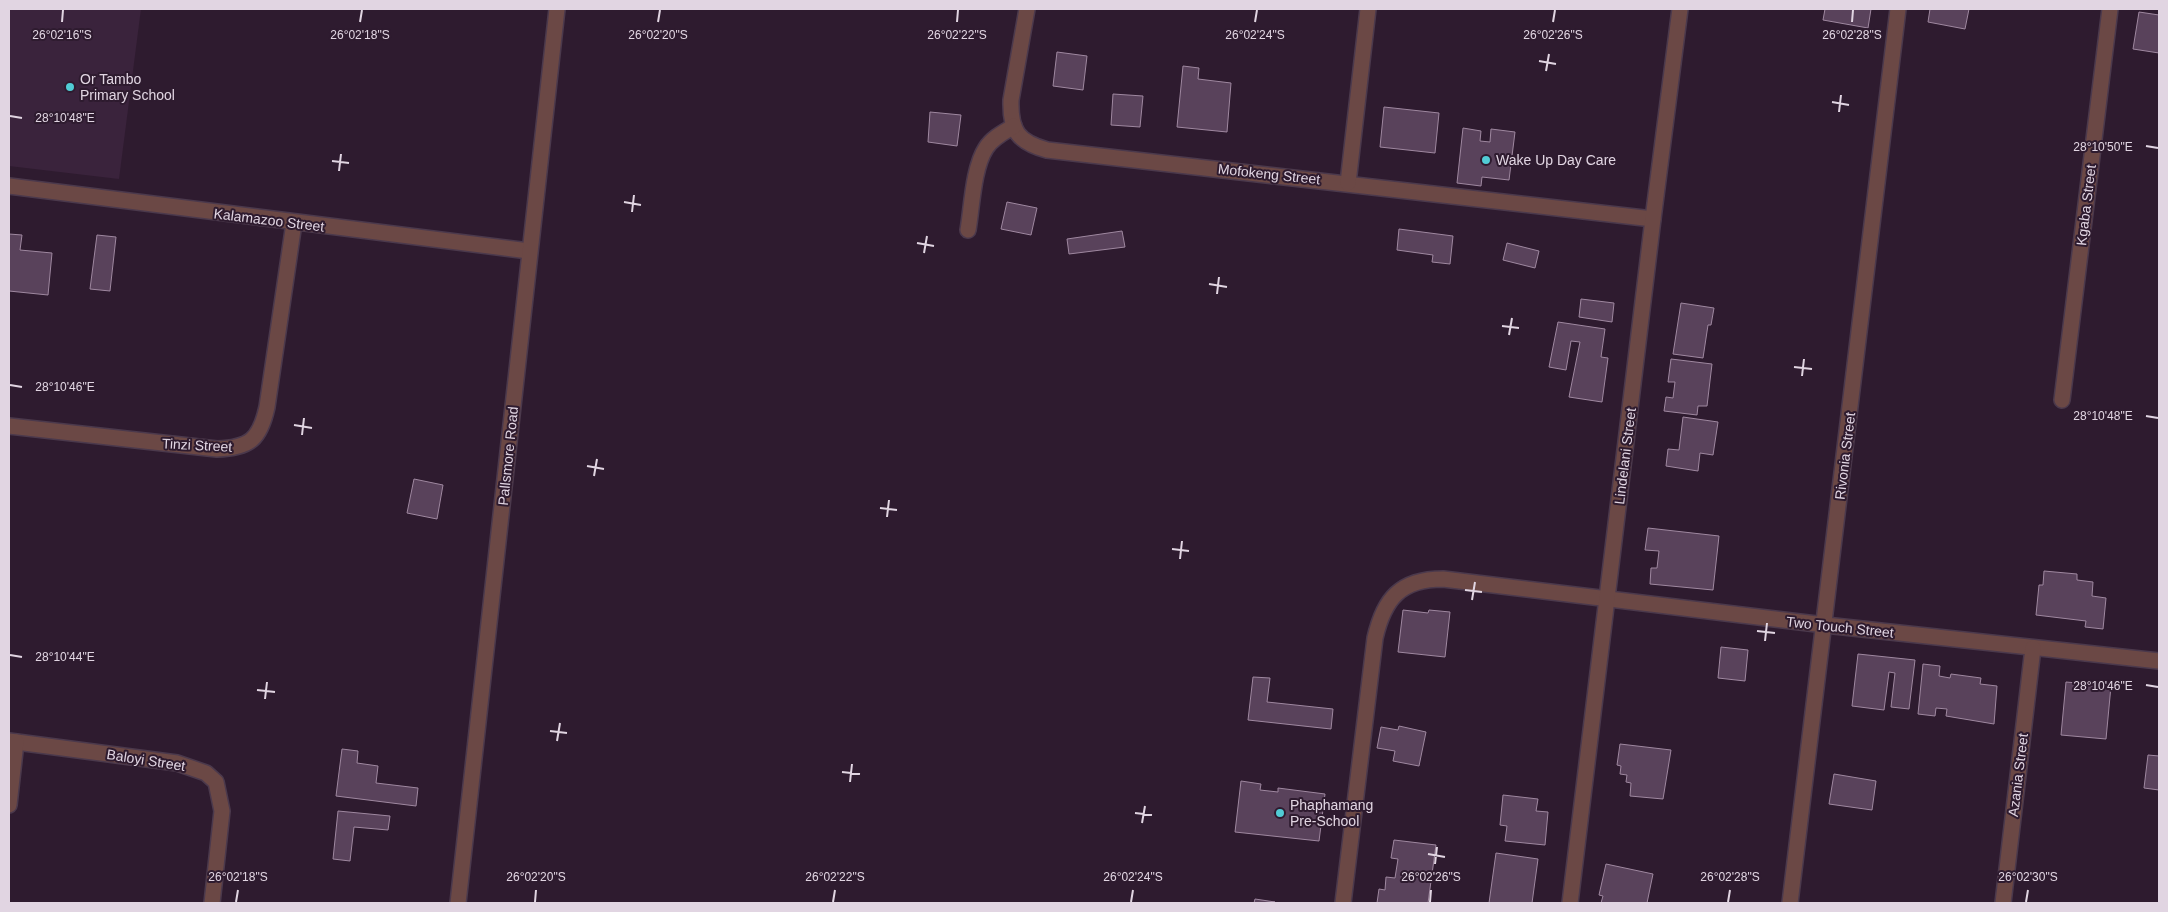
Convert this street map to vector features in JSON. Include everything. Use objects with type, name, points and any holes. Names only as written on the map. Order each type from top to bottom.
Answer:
[{"type":"street","name":"Pallsmore Road","points":[[458,903],[557,9]]},
{"type":"street","points":[[968,230],[978,170],[983,153],[991,142],[1014,126],[1010,114],[1011,100],[1027,9]]},
{"type":"street","points":[[1348,183],[1368,9]]},
{"type":"street","name":"Lindelani Street","points":[[1570,903],[1680,9]]},
{"type":"street","name":"Rivonia Street","points":[[1790,903],[1898,9]]},
{"type":"street","name":"Kgaba Street","points":[[2062,400],[2110,9]]},
{"type":"street","name":"Mofokeng Street","points":[[1014,126],[1022,140],[1030,145],[1048,150],[1653,219]]},
{"type":"street","name":"Kalamazoo Street","points":[[9,186],[530,251]]},
{"type":"street","name":"Tinzi Street","points":[[9,426],[217,449],[237,448],[252,441],[263,426],[267,407],[294,223]]},
{"type":"street","name":"Two Touch Street","points":[[1343,903],[1374,638],[1386,606],[1403,587],[1428,579],[1442,579],[1825,625],[2159,661]]},
{"type":"street","name":"Azania Street","points":[[2002,903],[2033,648]]},
{"type":"street","points":[[9,805],[13,741]]},
{"type":"street","name":"Baloyi Street","points":[[13,741],[177,763],[206,773],[216,782],[222,811],[212,903]]},
{"type":"shaded area","name":"Or Tambo Primary School","points":[[9,9],[141,9],[119,179],[9,166]]},
{"type":"building","points":[[1825,9],[1871,9],[1868,28],[1823,20]]},
{"type":"building","points":[[1930,9],[1969,9],[1965,29],[1928,22]]},
{"type":"building","points":[[2139,12],[2159,15],[2159,53],[2133,49]]},
{"type":"building","points":[[1057,52],[1087,56],[1083,90],[1053,86]]},
{"type":"building","points":[[1183,66],[1199,68],[1198,79],[1231,83],[1227,132],[1177,127]]},
{"type":"building","points":[[1113,94],[1143,96],[1140,127],[1111,125]]},
{"type":"building","points":[[1384,107],[1439,113],[1435,153],[1380,147]]},
{"type":"building","points":[[930,112],[961,115],[957,146],[928,142]]},
{"type":"building","name":"Wake Up Day Care","points":[[1463,128],[1481,131],[1480,141],[1490,142],[1491,129],[1515,132],[1509,180],[1482,177],[1481,186],[1457,183]]},
{"type":"building","points":[[1007,202],[1037,208],[1031,235],[1001,229]]},
{"type":"building","points":[[1399,229],[1453,236],[1450,264],[1432,262],[1433,255],[1397,250]]},
{"type":"building","points":[[1122,231],[1125,247],[1069,254],[1067,239]]},
{"type":"building","points":[[9,234],[22,235],[20,250],[52,253],[48,295],[9,291]]},
{"type":"building","points":[[97,235],[116,237],[110,291],[90,289]]},
{"type":"building","points":[[1507,243],[1539,251],[1535,268],[1503,260]]},
{"type":"building","points":[[1581,299],[1614,303],[1612,322],[1579,317]]},
{"type":"building","points":[[1681,303],[1714,308],[1711,325],[1708,325],[1703,358],[1673,354]]},
{"type":"building","points":[[1558,322],[1605,329],[1601,357],[1608,358],[1602,402],[1569,397],[1580,342],[1571,341],[1566,370],[1549,367]]},
{"type":"building","points":[[1671,359],[1712,364],[1707,406],[1698,406],[1697,415],[1664,411],[1666,397],[1673,398],[1675,382],[1668,382]]},
{"type":"building","points":[[1683,417],[1718,422],[1713,455],[1700,453],[1698,471],[1666,466],[1668,449],[1679,450]]},
{"type":"building","points":[[414,479],[443,485],[437,519],[407,513]]},
{"type":"building","points":[[1648,528],[1719,536],[1713,590],[1650,584],[1651,568],[1657,568],[1659,551],[1645,550]]},
{"type":"building","points":[[2044,571],[2077,574],[2077,580],[2093,582],[2092,596],[2106,598],[2103,629],[2085,627],[2086,621],[2036,615],[2039,585],[2043,585]]},
{"type":"building","points":[[1403,610],[1428,613],[1429,610],[1450,612],[1445,657],[1398,652]]},
{"type":"building","points":[[1721,647],[1748,650],[1745,681],[1718,678]]},
{"type":"building","points":[[1858,654],[1915,660],[1909,709],[1891,707],[1895,673],[1889,672],[1884,710],[1852,706]]},
{"type":"building","points":[[1923,664],[1940,666],[1939,676],[1950,678],[1951,674],[1981,678],[1980,684],[1997,686],[1994,724],[1946,716],[1947,709],[1936,708],[1935,716],[1918,714]]},
{"type":"building","points":[[1253,677],[1270,678],[1267,702],[1333,709],[1331,729],[1248,720]]},
{"type":"building","points":[[2066,682],[2111,686],[2106,739],[2061,735]]},
{"type":"building","points":[[1399,726],[1426,732],[1419,766],[1393,761],[1395,751],[1377,748],[1381,727],[1398,730]]},
{"type":"building","points":[[1620,744],[1671,750],[1663,799],[1630,796],[1631,783],[1626,782],[1627,775],[1620,774],[1621,766],[1617,765]]},
{"type":"building","points":[[342,749],[358,751],[357,763],[378,766],[376,783],[418,788],[416,806],[336,796]]},
{"type":"building","points":[[2148,755],[2159,756],[2159,790],[2144,788]]},
{"type":"building","points":[[1834,774],[1876,781],[1872,810],[1829,804]]},
{"type":"building","name":"Phaphamang Pre-School","points":[[1241,781],[1261,784],[1260,790],[1278,792],[1278,788],[1325,794],[1319,841],[1235,832]]},
{"type":"building","points":[[1503,795],[1538,799],[1536,811],[1548,812],[1545,845],[1505,841],[1507,826],[1500,825]]},
{"type":"building","points":[[338,811],[390,816],[388,830],[354,827],[350,861],[333,859]]},
{"type":"building","points":[[1394,840],[1436,845],[1428,903],[1377,903],[1379,889],[1385,890],[1386,877],[1395,878],[1398,859],[1391,858]]},
{"type":"building","points":[[1496,853],[1538,859],[1532,903],[1489,903]]},
{"type":"building","points":[[1606,864],[1653,874],[1647,903],[1601,903],[1603,896],[1599,895]]},
{"type":"building","points":[[1255,899],[1275,902],[1254,903]]},
{"type":"place","name":"Or Tambo Primary School","points":[[70,87]]},
{"type":"place","name":"Wake Up Day Care","points":[[1486,160]]},
{"type":"place","name":"Phaphamang Pre-School","points":[[1280,813]]}]
